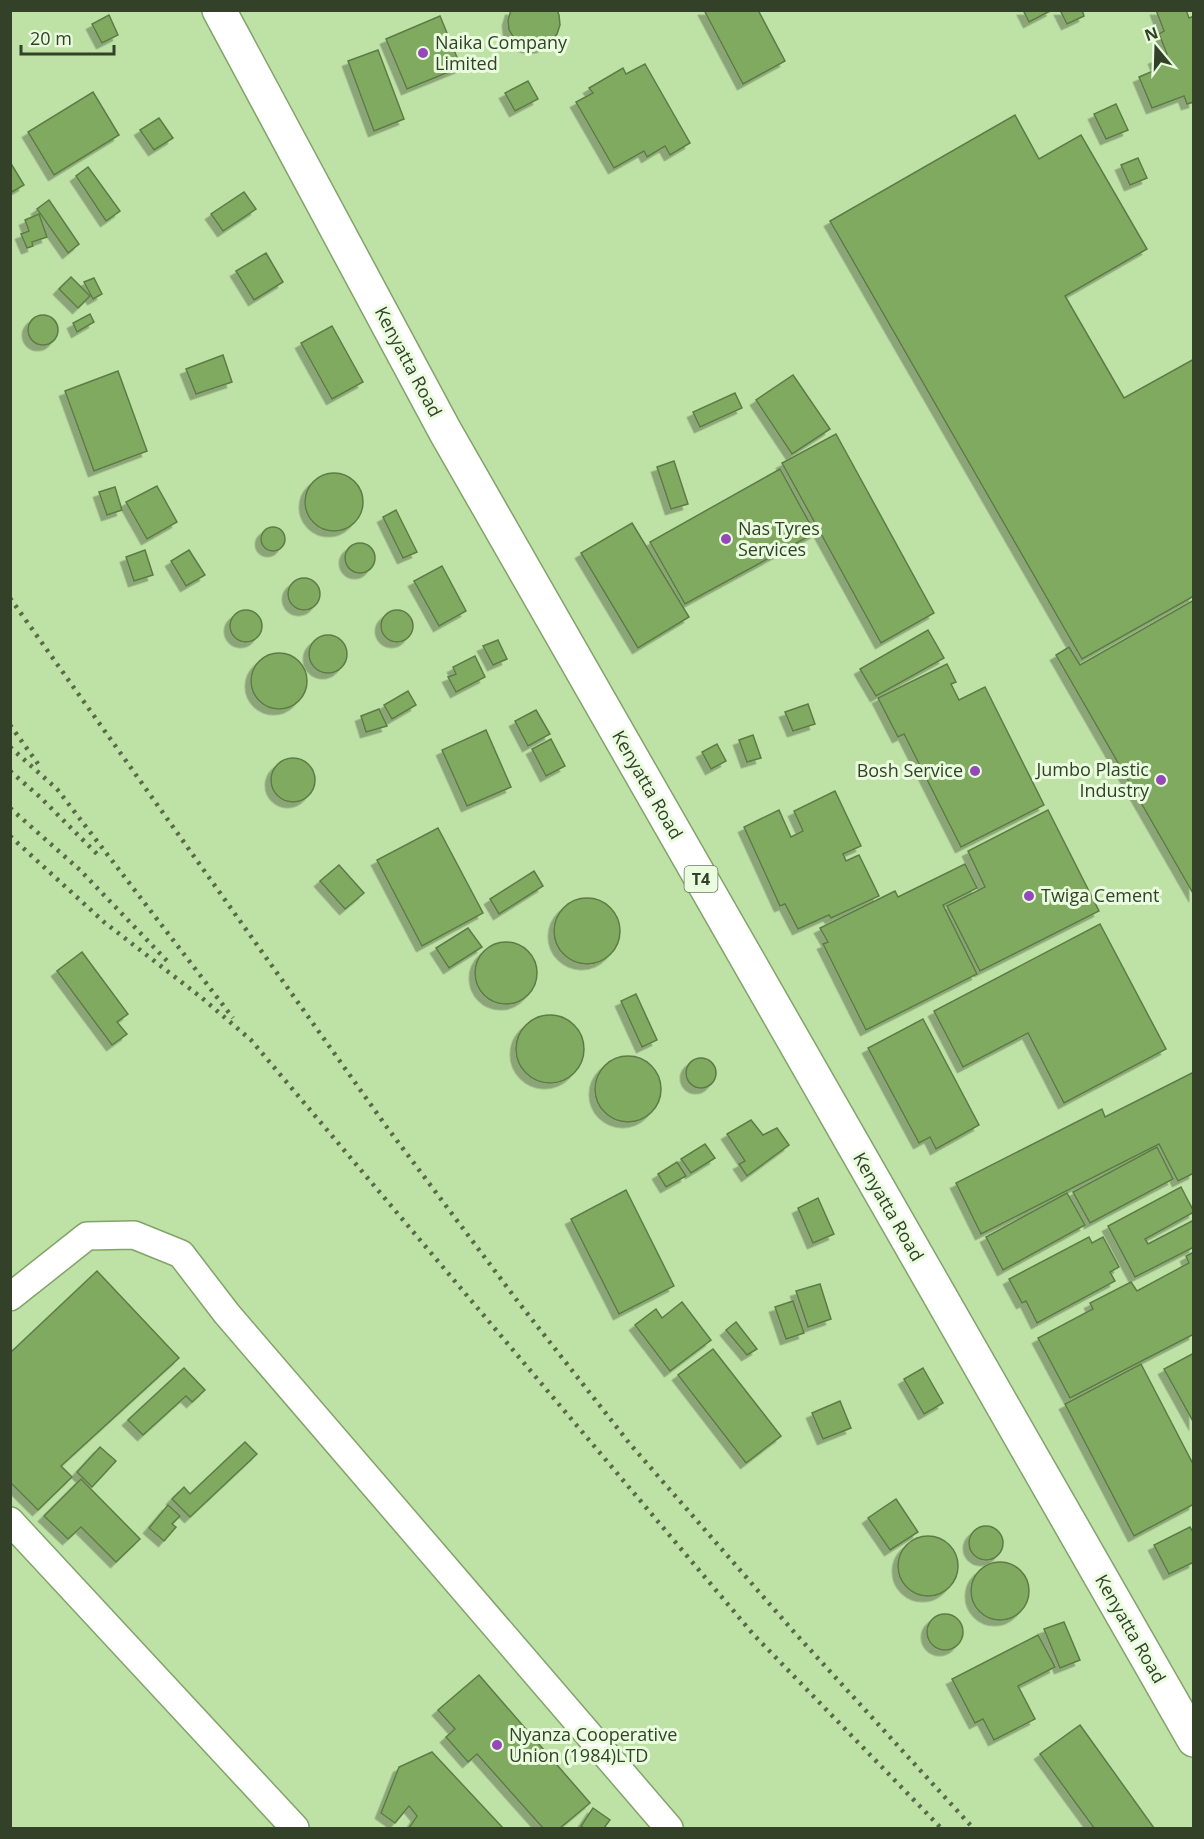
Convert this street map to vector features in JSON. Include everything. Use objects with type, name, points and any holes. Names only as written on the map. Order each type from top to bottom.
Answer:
[{"type":"highway","name":"Kenyatta Road","points":[[219,10],[445,431],[1194,1740]]},
{"type":"street","points":[[10,1297],[87,1236],[134,1235],[181,1254],[227,1314],[669,1828]]},
{"type":"street","points":[[10,1521],[295,1828]]},
{"type":"building","points":[[511,10],[557,10],[560,25],[557,34],[542,47],[531,48],[522,45],[509,30],[508,20]]},
{"type":"building","points":[[704,10],[758,10],[785,61],[743,84]]},
{"type":"building","points":[[1023,10],[1052,10],[1029,22]]},
{"type":"building","points":[[1060,10],[1082,10],[1084,16],[1067,24]]},
{"type":"building","points":[[1156,10],[1186,10],[1189,18],[1194,16],[1194,102],[1187,104],[1184,96],[1152,108],[1139,77],[1158,69],[1154,59],[1167,54],[1159,34],[1164,31]]},
{"type":"building","points":[[109,15],[118,35],[102,43],[92,24]]},
{"type":"building","name":"Naika Company Limited","points":[[440,16],[461,67],[407,89],[386,39]]},
{"type":"building","points":[[378,50],[404,119],[374,131],[348,61]]},
{"type":"building","points":[[645,64],[690,143],[670,155],[665,146],[647,157],[644,151],[614,168],[576,102],[593,93],[589,88],[623,68],[626,74]]},
{"type":"building","name":"Naika Company Limited","points":[[528,81],[538,99],[515,111],[505,93]]},
{"type":"building","points":[[93,92],[119,135],[54,175],[28,132]]},
{"type":"building","points":[[1116,104],[1128,130],[1106,139],[1094,114]]},
{"type":"building","points":[[1015,115],[1039,159],[1081,135],[1147,249],[1065,296],[1124,398],[1194,359],[1194,596],[1082,659],[830,221]]},
{"type":"building","points":[[159,118],[173,138],[154,150],[140,130]]},
{"type":"building","points":[[1138,158],[1147,178],[1130,185],[1121,165]]},
{"type":"building","points":[[10,162],[24,185],[12,192],[10,188]]},
{"type":"building","points":[[88,167],[120,211],[106,221],[76,176]]},
{"type":"building","points":[[244,192],[256,209],[223,231],[211,214]]},
{"type":"building","points":[[49,200],[79,244],[68,253],[37,209]]},
{"type":"building","points":[[39,214],[47,237],[32,242],[33,246],[27,248],[21,234],[29,231],[25,220]]},
{"type":"building","points":[[266,253],[283,282],[254,300],[236,271]]},
{"type":"building","points":[[71,277],[90,296],[78,308],[59,289]]},
{"type":"building","points":[[94,278],[102,294],[93,299],[84,282]]},
{"type":"building","points":[[90,314],[94,322],[77,332],[73,323]]},
{"type":"building","points":[[43,315],[49,316],[57,324],[57,336],[49,344],[43,345],[37,344],[29,336],[28,330],[29,324],[37,316]]},
{"type":"building","points":[[332,326],[363,382],[332,399],[301,343]]},
{"type":"building","points":[[223,355],[232,382],[196,394],[186,369]]},
{"type":"building","points":[[118,371],[147,451],[94,471],[65,391]]},
{"type":"building","points":[[793,375],[830,429],[792,454],[756,400]]},
{"type":"building","points":[[735,393],[742,408],[700,427],[693,412]]},
{"type":"building","points":[[836,434],[934,613],[881,643],[782,463]]},
{"type":"building","points":[[674,461],[688,504],[671,509],[657,467]]},
{"type":"building","points":[[780,469],[815,533],[685,604],[650,542]]},
{"type":"building","points":[[334,473],[350,478],[358,486],[363,502],[358,518],[350,526],[334,531],[318,526],[310,518],[305,502],[310,486],[318,478]]},
{"type":"building","points":[[157,486],[177,522],[147,539],[126,502]]},
{"type":"building","points":[[115,487],[122,510],[107,515],[99,492]]},
{"type":"building","points":[[396,510],[417,552],[403,558],[383,517]]},
{"type":"building","points":[[632,523],[689,617],[638,648],[581,553]]},
{"type":"building","points":[[273,527],[278,528],[284,534],[284,544],[278,550],[273,551],[268,550],[262,544],[261,539],[262,534],[268,528]]},
{"type":"building","points":[[360,543],[371,547],[375,558],[371,569],[360,573],[349,569],[345,558],[349,547]]},
{"type":"building","points":[[145,550],[153,575],[134,581],[126,557]]},
{"type":"building","points":[[189,550],[205,575],[186,586],[171,561]]},
{"type":"building","points":[[442,566],[466,611],[439,626],[414,581]]},
{"type":"building","points":[[304,578],[316,582],[320,594],[316,606],[304,610],[292,606],[288,594],[292,582]]},
{"type":"building","name":"Jumbo Plastic Industry","points":[[1194,600],[1194,895],[1056,655],[1069,647],[1080,665]]},
{"type":"building","points":[[246,610],[258,614],[262,626],[258,638],[246,642],[234,638],[230,626],[234,614]]},
{"type":"building","points":[[397,610],[408,615],[413,626],[408,637],[397,642],[386,637],[381,626],[386,615]]},
{"type":"building","points":[[928,630],[944,658],[876,696],[860,669]]},
{"type":"building","points":[[328,635],[342,640],[347,654],[342,668],[328,673],[314,668],[309,654],[314,640]]},
{"type":"building","points":[[498,640],[507,659],[493,665],[483,646]]},
{"type":"building","points":[[279,653],[290,655],[299,661],[305,670],[307,681],[305,692],[299,701],[290,707],[279,709],[268,707],[259,701],[253,692],[251,681],[253,670],[259,661],[268,655]]},
{"type":"building","points":[[475,656],[485,677],[456,692],[448,677],[456,674],[453,667]]},
{"type":"building","name":"Bosh Service","points":[[947,664],[956,682],[951,684],[959,700],[985,687],[1044,805],[961,847],[904,734],[898,737],[878,698]]},
{"type":"building","points":[[408,691],[416,705],[392,719],[384,705]]},
{"type":"building","points":[[808,704],[815,724],[793,731],[785,712]]},
{"type":"building","points":[[379,709],[387,726],[366,732],[361,716]]},
{"type":"building","points":[[536,710],[550,734],[528,746],[515,721]]},
{"type":"building","points":[[486,730],[511,787],[467,806],[442,750]]},
{"type":"building","points":[[753,735],[761,758],[747,762],[739,740]]},
{"type":"building","points":[[551,739],[565,766],[546,776],[532,749]]},
{"type":"building","points":[[717,744],[726,761],[711,769],[702,752]]},
{"type":"building","points":[[293,758],[302,759],[309,764],[314,771],[314,789],[309,796],[302,801],[293,802],[284,801],[277,796],[272,789],[271,780],[272,771],[277,764],[284,759]]},
{"type":"building","points":[[835,791],[861,846],[843,854],[846,861],[859,855],[879,896],[831,918],[829,915],[798,929],[785,904],[780,906],[744,827],[779,810],[791,837],[803,831],[794,811]]},
{"type":"building","name":"Twiga Cement","points":[[1048,810],[1099,911],[980,971],[947,906],[985,887],[968,851]]},
{"type":"building","points":[[438,828],[483,913],[422,946],[377,860]]},
{"type":"building","points":[[965,864],[977,888],[943,905],[977,974],[866,1030],[823,944],[828,942],[820,928],[895,891],[898,897]]},
{"type":"building","points":[[339,865],[364,893],[345,909],[320,881]]},
{"type":"building","points":[[534,871],[543,886],[499,914],[490,899]]},
{"type":"building","points":[[581,898],[593,898],[605,903],[615,913],[620,931],[618,944],[605,959],[593,964],[581,964],[569,959],[559,949],[554,937],[554,925],[559,913],[569,903]]},
{"type":"building","points":[[1100,924],[1166,1049],[1064,1103],[1028,1033],[963,1067],[934,1011]]},
{"type":"building","points":[[468,928],[482,947],[449,968],[436,948]]},
{"type":"building","points":[[500,942],[512,942],[528,951],[535,961],[537,973],[535,985],[528,995],[512,1004],[500,1004],[489,999],[480,990],[475,979],[475,967],[480,956],[489,947]]},
{"type":"building","points":[[82,952],[128,1014],[117,1022],[127,1034],[112,1045],[57,971]]},
{"type":"building","points":[[636,994],[657,1040],[642,1047],[621,1001]]},
{"type":"building","points":[[550,1015],[563,1018],[574,1025],[581,1036],[584,1049],[581,1062],[574,1073],[563,1080],[550,1083],[537,1080],[526,1073],[519,1062],[516,1049],[519,1036],[526,1025],[537,1018]]},
{"type":"building","points":[[923,1019],[979,1125],[936,1149],[930,1137],[919,1143],[868,1048]]},
{"type":"building","points":[[622,1056],[634,1056],[646,1061],[656,1071],[661,1089],[659,1102],[646,1117],[634,1122],[622,1122],[610,1117],[600,1107],[595,1095],[595,1083],[600,1071],[610,1061]]},
{"type":"building","points":[[701,1058],[707,1059],[715,1067],[715,1079],[707,1087],[701,1088],[695,1087],[687,1079],[686,1073],[687,1067],[695,1059]]},
{"type":"building","points":[[1194,1072],[1194,1173],[1178,1181],[1159,1144],[981,1234],[956,1183],[1102,1109],[1105,1117]]},
{"type":"building","points":[[751,1120],[763,1135],[777,1128],[789,1145],[747,1176],[739,1164],[745,1161],[727,1134]]},
{"type":"building","points":[[705,1144],[715,1158],[691,1173],[681,1159]]},
{"type":"building","points":[[1157,1147],[1173,1179],[1090,1223],[1073,1192]]},
{"type":"building","points":[[677,1162],[686,1176],[666,1187],[658,1174]]},
{"type":"building","points":[[1181,1187],[1194,1212],[1145,1239],[1148,1244],[1194,1220],[1194,1247],[1135,1277],[1108,1226]]},
{"type":"building","points":[[626,1190],[674,1286],[619,1314],[571,1219]]},
{"type":"building","points":[[1067,1193],[1085,1225],[1003,1270],[986,1237]]},
{"type":"building","points":[[818,1198],[834,1234],[813,1243],[798,1208]]},
{"type":"building","points":[[1089,1237],[1092,1243],[1103,1237],[1119,1267],[1110,1272],[1115,1281],[1037,1323],[1026,1301],[1022,1303],[1009,1279]]},
{"type":"building","points":[[1194,1252],[1194,1334],[1070,1398],[1038,1338],[1093,1309],[1090,1303],[1131,1282],[1137,1291],[1189,1263],[1186,1256]]},
{"type":"building","points":[[97,1271],[179,1358],[61,1466],[72,1477],[38,1510],[10,1482],[10,1353]]},
{"type":"building","points":[[820,1284],[831,1319],[808,1327],[796,1291]]},
{"type":"building","points":[[793,1301],[804,1333],[786,1339],[775,1307]]},
{"type":"building","points":[[682,1302],[711,1340],[670,1371],[635,1325],[656,1309],[662,1318]]},
{"type":"building","points":[[736,1322],[757,1349],[747,1355],[726,1330]]},
{"type":"building","points":[[713,1349],[781,1436],[746,1463],[678,1375]]},
{"type":"building","points":[[1194,1353],[1194,1423],[1164,1369]]},
{"type":"building","points":[[1141,1364],[1194,1466],[1194,1504],[1134,1536],[1065,1404]]},
{"type":"building","points":[[184,1368],[205,1390],[192,1402],[186,1396],[143,1435],[128,1420]]},
{"type":"building","points":[[923,1368],[943,1403],[924,1414],[904,1379]]},
{"type":"building","points":[[840,1401],[851,1428],[823,1439],[812,1413]]},
{"type":"building","points":[[245,1442],[257,1454],[190,1517],[172,1499],[184,1487],[190,1494]]},
{"type":"building","points":[[100,1447],[116,1461],[92,1487],[77,1472]]},
{"type":"building","points":[[81,1479],[140,1539],[116,1562],[81,1527],[68,1539],[44,1516]]},
{"type":"building","points":[[896,1499],[918,1532],[890,1550],[868,1518]]},
{"type":"building","points":[[168,1505],[180,1516],[172,1524],[176,1527],[164,1541],[149,1528]]},
{"type":"building","points":[[986,1526],[998,1531],[1003,1543],[998,1555],[986,1560],[974,1555],[969,1543],[974,1531]]},
{"type":"building","points":[[1190,1527],[1194,1534],[1194,1562],[1169,1574],[1154,1545]]},
{"type":"building","points":[[922,1536],[934,1536],[945,1541],[953,1549],[958,1566],[956,1578],[945,1591],[934,1596],[922,1596],[911,1591],[903,1583],[898,1572],[898,1560],[903,1549],[911,1541]]},
{"type":"building","points":[[1000,1562],[1011,1564],[1021,1570],[1027,1580],[1029,1591],[1027,1602],[1021,1612],[1011,1618],[1000,1620],[989,1618],[979,1612],[973,1602],[971,1591],[973,1580],[979,1570],[989,1564]]},
{"type":"building","points":[[945,1614],[957,1620],[963,1632],[957,1644],[945,1650],[933,1644],[927,1632],[933,1620]]},
{"type":"building","points":[[1064,1622],[1080,1660],[1060,1668],[1044,1629]]},
{"type":"building","points":[[1038,1635],[1055,1667],[1018,1686],[1035,1719],[994,1740],[983,1719],[975,1723],[952,1679]]},
{"type":"building","name":"Nyanza Cooperative Union (1984)LTD","points":[[479,1675],[590,1803],[560,1828],[543,1828],[477,1754],[468,1762],[446,1737],[455,1729],[438,1710]]},
{"type":"building","points":[[1080,1725],[1154,1828],[1094,1828],[1040,1754]]},
{"type":"building","points":[[432,1752],[503,1828],[409,1828],[417,1816],[409,1806],[395,1823],[381,1813],[399,1767]]},
{"type":"building","points":[[593,1808],[610,1820],[604,1828],[581,1826]]},
{"type":"railway","points":[[10,598],[386,1126],[519,1303],[630,1444],[794,1632],[973,1828]]},
{"type":"railway","points":[[10,725],[41,768]]},
{"type":"railway","points":[[10,747],[57,789],[233,1018]]},
{"type":"railway","points":[[10,771],[40,797],[101,858]]},
{"type":"railway","points":[[10,808],[80,870],[171,965]]},
{"type":"railway","points":[[10,836],[104,922],[202,998],[251,1040],[753,1634],[941,1828]]},
{"type":"place","name":"Naika Company Limited","points":[[423,53]]},
{"type":"place","name":"Nas Tyres Services","points":[[726,539]]},
{"type":"place","name":"Bosh Service","points":[[975,771]]},
{"type":"place","name":"Jumbo Plastic Industry","points":[[1161,780]]},
{"type":"place","name":"Twiga Cement","points":[[1029,896]]},
{"type":"place","name":"Nyanza Cooperative Union (1984)LTD","points":[[497,1745]]}]
